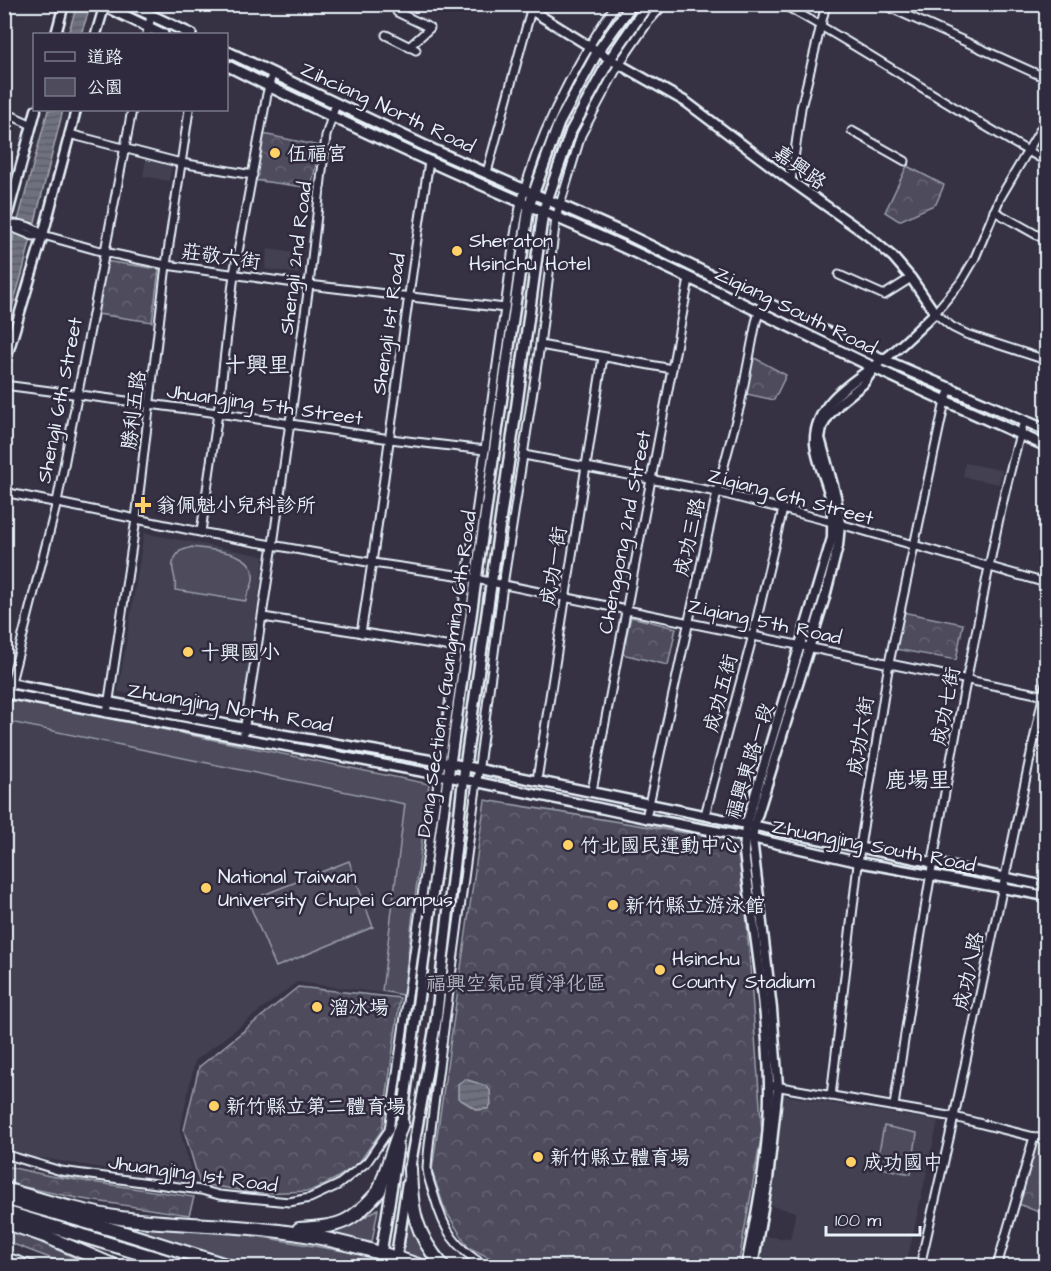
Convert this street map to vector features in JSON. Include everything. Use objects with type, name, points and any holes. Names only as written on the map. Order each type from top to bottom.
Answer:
[{"type":"highway","points":[[280,1231],[334,1226],[348,1221],[359,1212],[379,1191],[402,1123]]},
{"type":"highway","points":[[410,1168],[412,1204],[418,1228],[431,1253],[443,1266]]},
{"type":"highway","points":[[4,1189],[56,1204],[118,1217],[280,1231],[331,1239],[381,1252],[396,1262],[421,1266]]},
{"type":"highway","points":[[4,1198],[229,1266]]},
{"type":"highway","points":[[4,1212],[182,1266]]},
{"type":"highway","points":[[4,1222],[45,1236],[115,1266]]},
{"type":"main road","points":[[127,4],[189,33]]},
{"type":"main road","name":"Dong Section 1, Guangming 6th Road","points":[[379,1266],[402,1123],[446,762],[525,205],[559,123],[598,51],[632,4]]},
{"type":"main road","name":"Dong Section 1, Guangming 6th Road","points":[[396,1262],[435,1021],[465,766],[543,212],[572,131],[648,4]]},
{"type":"main road","points":[[103,5],[148,31]]},
{"type":"main road","name":"Zihciang North Road","points":[[228,52],[436,151],[547,200]]},
{"type":"main road","name":"Zihciang North Road","points":[[228,66],[525,205]]},
{"type":"main road","name":"Ziqiang South Road","points":[[547,200],[628,235],[884,360],[1047,430]]},
{"type":"main road","name":"Ziqiang South Road","points":[[525,205],[689,279],[945,401],[1047,446]]},
{"type":"street","points":[[56,33],[64,4]]},
{"type":"street","name":"嘉興路","points":[[523,4],[533,7],[614,61],[686,102],[867,235],[893,257],[911,278],[935,313],[952,327],[966,334],[1047,360]]},
{"type":"street","points":[[530,192],[551,115],[589,45],[616,4]]},
{"type":"street","points":[[486,1266],[465,1254],[452,1239],[444,1224],[427,1170],[503,585],[540,345],[556,218],[581,135],[614,61],[664,4]]},
{"type":"street","points":[[782,4],[937,98],[1047,161]]},
{"type":"street","points":[[791,181],[801,108],[826,4]]},
{"type":"street","points":[[882,4],[1047,78]]},
{"type":"street","points":[[96,33],[103,5]]},
{"type":"street","points":[[487,172],[533,7]]},
{"type":"street","points":[[386,35],[412,48],[430,28],[397,12]]},
{"type":"street","points":[[148,31],[151,16]]},
{"type":"street","points":[[201,532],[234,274],[272,74]]},
{"type":"street","name":"Shengli 2nd Road","points":[[243,738],[263,617],[309,285],[326,136],[336,103]]},
{"type":"street","points":[[8,226],[36,111]]},
{"type":"street","points":[[4,366],[37,233],[76,111]]},
{"type":"street","name":"Shengli 6th Street","points":[[6,694],[57,502],[132,111]]},
{"type":"street","name":"勝利五路","points":[[107,713],[136,519],[166,265],[189,111]]},
{"type":"street","points":[[4,112],[32,125]]},
{"type":"street","points":[[935,313],[961,282],[974,260],[994,211],[1047,120]]},
{"type":"street","points":[[852,130],[905,161]]},
{"type":"street","points":[[69,134],[181,163],[253,175]]},
{"type":"street","name":"Shengli 1st Road","points":[[361,633],[373,563],[407,298],[429,162]]},
{"type":"street","name":"Dong Section 1, Guangming 6th Road","points":[[446,762],[458,648],[472,579],[485,450],[505,308],[525,205]]},
{"type":"street","points":[[994,211],[1047,240]]},
{"type":"street","name":"莊敬六街","points":[[8,226],[104,252],[166,265],[407,298],[505,308]]},
{"type":"street","points":[[839,275],[884,296],[911,278]]},
{"type":"street","name":"Chenggong 2nd Street","points":[[592,791],[689,279]]},
{"type":"street","name":"成功三路","points":[[646,818],[687,621],[740,405],[763,300]]},
{"type":"street","name":"福興東路一段","points":[[753,1266],[768,1180],[773,1085],[772,1009],[748,837],[805,646],[836,523],[819,464],[815,446],[815,431],[818,420],[835,397],[858,377],[884,360],[935,313]]},
{"type":"street","points":[[540,345],[672,369]]},
{"type":"street","name":"成功一街","points":[[537,780],[603,357]]},
{"type":"street","name":"Jhuangjing 5th Street","points":[[4,385],[218,413],[390,439],[485,450]]},
{"type":"street","name":"成功六街","points":[[831,1095],[858,862],[888,663],[945,401],[951,387]]},
{"type":"street","name":"成功七街","points":[[894,1106],[932,862],[966,679],[989,567],[1024,421]]},
{"type":"street","name":"Ziqiang 6th Street","points":[[524,455],[717,492],[1047,583]]},
{"type":"street","name":"Ziqiang 5th Road","points":[[4,492],[201,532],[503,585],[1045,695]]},
{"type":"street","name":"成功五街","points":[[705,815],[753,635],[783,509]]},
{"type":"street","points":[[263,617],[458,648]]},
{"type":"street","name":"Zhuangjing North Road","points":[[8,682],[446,762]]},
{"type":"street","name":"成功八路","points":[[920,1266],[1047,682]]},
{"type":"street","name":"Zhuangjing North Road","points":[[6,694],[444,777]]},
{"type":"street","name":"Zhuangjing South Road","points":[[446,762],[1047,886]]},
{"type":"street","name":"Dong Section 1, Guangming 6th Road","points":[[389,1130],[444,777]]},
{"type":"street","name":"Zhuangjing South Road","points":[[444,777],[748,837],[858,862],[1047,896]]},
{"type":"street","points":[[435,1021],[448,1002]]},
{"type":"street","points":[[773,1085],[954,1117],[1047,1140]]},
{"type":"street","name":"福興東路一段","points":[[746,1266],[762,1183],[773,1085]]},
{"type":"street","name":"Jhuangjing 1st Road","points":[[4,1154],[61,1171],[201,1190],[219,1195],[289,1202],[310,1198],[338,1185],[367,1162],[389,1130]]},
{"type":"street","points":[[997,1266],[1034,1137]]},
{"type":"street","points":[[4,1257],[34,1266]]},
{"type":"shaded area","points":[[146,159],[172,165],[169,181],[143,176]]},
{"type":"shaded area","points":[[268,249],[302,254],[299,274],[265,269]]},
{"type":"shaded area","points":[[965,463],[1002,470],[999,484],[963,477]]},
{"type":"shaded area","name":"十興國小","points":[[144,533],[264,556],[242,715],[118,692]]},
{"type":"shaded area","name":"National Taiwan University Chupei Campus","points":[[5,711],[419,794],[396,995],[297,982],[195,1061],[180,1130],[194,1183],[35,1157],[5,1149]]},
{"type":"shaded area","name":"成功國中","points":[[782,1095],[938,1121],[906,1266],[756,1266],[762,1236],[790,1239],[796,1212],[767,1205]]},
{"type":"green space","points":[[263,134],[320,146],[311,188],[254,180]]},
{"type":"green space","points":[[907,166],[944,185],[936,204],[899,221],[885,212]]},
{"type":"green space","points":[[104,261],[159,269],[152,322],[97,314]]},
{"type":"green space","points":[[749,355],[786,375],[774,400],[742,393]]},
{"type":"green space","points":[[192,547],[221,551],[241,557],[248,562],[252,569],[253,579],[246,601],[175,590],[173,562],[180,551]]},
{"type":"green space","points":[[902,612],[963,624],[956,660],[895,649]]},
{"type":"green space","points":[[631,617],[676,628],[668,665],[622,654]]},
{"type":"green space","points":[[5,697],[429,784],[403,995],[382,991],[405,804],[5,721]]},
{"type":"green space","name":"福興空氣品質淨化區","points":[[485,800],[741,842],[762,1133],[738,1266],[506,1266],[468,1247],[445,1210],[432,1171]]},
{"type":"green space","points":[[349,861],[373,927],[276,967],[248,901]]},
{"type":"green space","points":[[298,987],[400,998],[382,1130],[358,1164],[310,1191],[261,1193],[200,1184],[184,1130],[199,1067]]},
{"type":"green space","points":[[884,1126],[917,1133],[911,1174],[876,1167]]},
{"type":"green space","points":[[1034,1137],[1046,1140],[1046,1215],[1016,1203]]},
{"type":"green space","points":[[5,1166],[50,1176],[194,1197],[189,1215],[82,1199],[5,1183]]},
{"type":"green space","points":[[378,1209],[372,1242],[323,1235],[358,1221]]},
{"type":"green space","points":[[406,1214],[430,1265],[404,1253]]},
{"type":"green space","points":[[108,1221],[244,1234],[378,1257],[375,1266],[251,1266]]},
{"type":"green space","points":[[4,1229],[21,1234],[94,1266],[71,1266],[5,1241]]},
{"type":"water","points":[[77,5],[91,5],[81,33],[68,33]]},
{"type":"water","points":[[48,111],[63,111],[22,274],[5,331],[5,268]]},
{"type":"water","points":[[465,1079],[486,1086],[490,1090],[491,1104],[488,1109],[477,1110],[458,1098],[458,1084]]},
{"type":"place","name":"伍福宮","points":[[275,153]]},
{"type":"place","name":"Sheraton Hsinchu Hotel","points":[[457,251]]},
{"type":"place","name":"翁佩魁小兒科診所","points":[[143,505]]},
{"type":"place","name":"十興國小","points":[[188,652]]},
{"type":"place","name":"竹北國民運動中心","points":[[568,845]]},
{"type":"place","name":"National Taiwan University Chupei Campus","points":[[206,888]]},
{"type":"place","name":"新竹縣立游泳館","points":[[613,905]]},
{"type":"place","name":"Hsinchu County Stadium","points":[[660,970]]},
{"type":"place","name":"溜冰場","points":[[317,1007]]},
{"type":"place","name":"新竹縣立第二體育場","points":[[214,1106]]},
{"type":"place","name":"新竹縣立體育場","points":[[538,1157]]},
{"type":"place","name":"成功國中","points":[[851,1162]]},
{"type":"district","name":"十興里","points":[[257,364]]},
{"type":"district","name":"鹿場里","points":[[918,779]]}]
